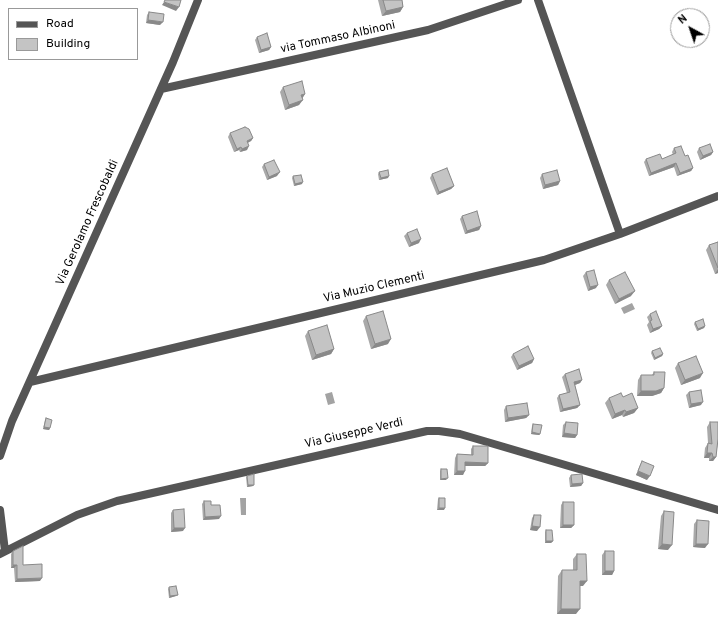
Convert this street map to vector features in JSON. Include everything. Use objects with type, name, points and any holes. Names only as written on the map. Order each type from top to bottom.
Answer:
[{"type":"street","name":"Via Gerolamo Frescobaldi","points":[[0,456],[2,446],[12,421],[161,89],[198,0]]},
{"type":"street","name":"via Tommaso Albinoni","points":[[161,89],[409,35],[518,0]]},
{"type":"street","points":[[538,0],[620,234]]},
{"type":"street","name":"Via Muzio Clementi","points":[[30,382],[534,263],[565,254],[620,234],[718,196]]},
{"type":"street","name":"Via Giuseppe Verdi","points":[[2,552],[77,515],[117,501],[426,430],[460,434],[718,510]]},
{"type":"street","points":[[0,510],[2,552]]},
{"type":"shaded area","points":[[632,303],[635,309],[624,314],[621,308]]},
{"type":"shaded area","points":[[332,392],[335,403],[328,405],[325,394]]},
{"type":"shaded area","points":[[240,498],[246,498],[246,515],[241,515]]},
{"type":"building","points":[[165,0],[181,0],[179,7],[164,2]]},
{"type":"building","points":[[383,0],[402,0],[403,7],[386,11]]},
{"type":"building","points":[[149,12],[164,14],[163,22],[148,20]]},
{"type":"building","points":[[267,33],[271,47],[261,50],[257,37]]},
{"type":"building","points":[[302,81],[305,94],[301,95],[303,100],[289,105],[283,87]]},
{"type":"building","points":[[245,127],[249,129],[253,138],[247,141],[249,146],[242,149],[241,147],[237,149],[230,133]]},
{"type":"building","points":[[710,144],[713,152],[703,156],[699,148]]},
{"type":"building","points":[[681,146],[685,156],[688,155],[693,168],[680,173],[676,163],[651,173],[646,159],[660,154],[662,159],[676,153],[674,148]]},
{"type":"building","points":[[274,160],[280,172],[269,177],[264,164]]},
{"type":"building","points":[[447,168],[454,186],[439,192],[432,174]]},
{"type":"building","points":[[388,170],[389,176],[381,178],[379,172]]},
{"type":"building","points":[[557,170],[560,181],[545,185],[542,174]]},
{"type":"building","points":[[301,175],[303,182],[295,184],[293,176]]},
{"type":"building","points":[[477,211],[481,226],[467,231],[462,216]]},
{"type":"building","points":[[417,229],[421,239],[411,243],[407,233]]},
{"type":"building","points":[[718,242],[718,268],[709,245]]},
{"type":"building","points":[[594,270],[598,285],[590,287],[586,272]]},
{"type":"building","points":[[625,272],[635,291],[619,299],[609,280]]},
{"type":"building","points":[[383,311],[391,339],[375,344],[366,316]]},
{"type":"building","points":[[656,311],[662,326],[653,329],[650,321],[652,320],[650,314]]},
{"type":"building","points":[[703,319],[705,326],[698,329],[695,322]]},
{"type":"building","points":[[327,325],[334,349],[316,355],[308,331]]},
{"type":"building","points":[[528,346],[534,359],[519,366],[513,354]]},
{"type":"building","points":[[660,348],[663,354],[655,358],[652,351]]},
{"type":"building","points":[[696,356],[703,373],[685,380],[678,363]]},
{"type":"building","points":[[579,369],[582,380],[574,382],[580,405],[563,409],[559,395],[570,392],[565,374]]},
{"type":"building","points":[[654,372],[665,372],[664,388],[656,391],[641,391],[641,375],[654,375]]},
{"type":"building","points":[[701,390],[703,402],[691,404],[689,392]]},
{"type":"building","points":[[621,393],[623,397],[632,393],[638,408],[626,412],[625,410],[615,414],[609,398]]},
{"type":"building","points":[[527,403],[529,415],[508,418],[506,406]]},
{"type":"building","points":[[46,418],[52,420],[50,428],[44,427]]},
{"type":"building","points":[[566,422],[578,423],[577,435],[564,433]]},
{"type":"building","points":[[710,422],[718,422],[716,457],[713,457],[712,453],[707,453],[708,443],[712,444]]},
{"type":"building","points":[[533,424],[542,425],[540,434],[532,432]]},
{"type":"building","points":[[473,446],[488,446],[488,463],[465,462],[465,471],[457,471],[457,454],[473,455]]},
{"type":"building","points":[[642,461],[654,466],[650,476],[638,471]]},
{"type":"building","points":[[441,469],[447,469],[448,478],[441,479]]},
{"type":"building","points":[[254,474],[254,485],[248,485],[247,476]]},
{"type":"building","points":[[582,474],[583,483],[572,484],[571,475]]},
{"type":"building","points":[[439,498],[445,498],[445,508],[439,508]]},
{"type":"building","points":[[204,501],[211,501],[211,505],[220,505],[221,516],[205,517]]},
{"type":"building","points":[[563,502],[574,502],[574,525],[563,525]]},
{"type":"building","points":[[184,509],[185,528],[174,528],[173,510]]},
{"type":"building","points":[[664,511],[674,512],[672,545],[662,544]]},
{"type":"building","points":[[534,515],[541,515],[540,527],[532,526]]},
{"type":"building","points":[[697,520],[709,521],[708,544],[696,544]]},
{"type":"building","points":[[546,530],[552,530],[553,541],[546,541]]},
{"type":"building","points":[[23,546],[23,565],[42,564],[42,578],[17,579],[17,565],[13,565],[13,551]]},
{"type":"building","points":[[605,551],[614,551],[614,571],[605,571]]},
{"type":"building","points":[[577,554],[586,554],[587,581],[580,581],[580,609],[561,609],[562,570],[577,570]]},
{"type":"building","points":[[176,586],[178,595],[170,596],[169,587]]}]
